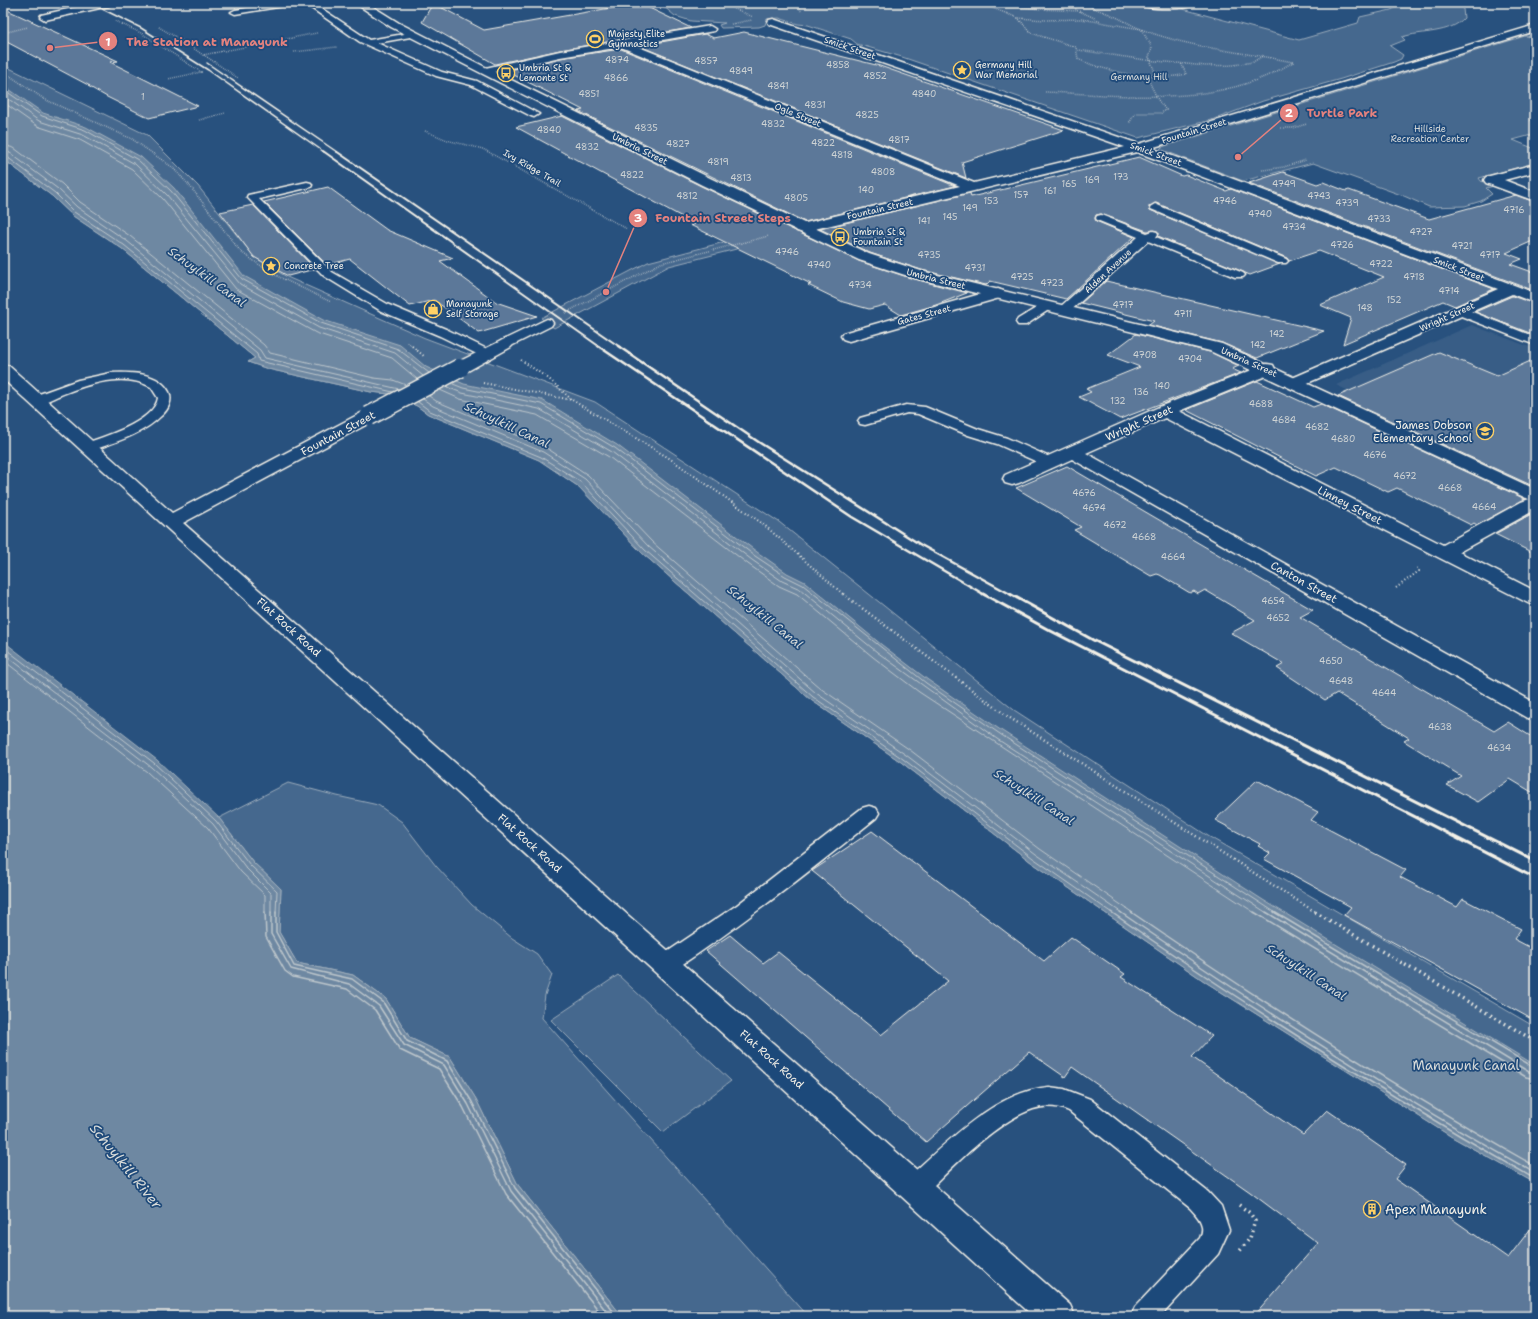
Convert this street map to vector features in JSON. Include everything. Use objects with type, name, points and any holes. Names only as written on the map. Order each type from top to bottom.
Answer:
[{"type":"street","points":[[45,17],[109,3]]},
{"type":"street","name":"Umbria Street","points":[[360,3],[413,34],[485,72],[802,228],[880,264],[1216,347],[1268,369],[1535,496]]},
{"type":"street","points":[[1143,3],[1168,5],[1192,3]]},
{"type":"street","name":"Smick Street","points":[[773,22],[1139,147],[1535,298]]},
{"type":"street","name":"Fountain Street","points":[[802,228],[1139,147],[1535,28]]},
{"type":"street","points":[[485,72],[536,59],[710,29]]},
{"type":"street","points":[[1524,32],[1535,35]]},
{"type":"street","name":"Ogle Street","points":[[623,44],[973,187]]},
{"type":"street","points":[[1535,168],[1492,180],[1535,197]]},
{"type":"street","name":"Wright Street","points":[[1296,383],[1511,289]]},
{"type":"street","name":"Gates Street","points":[[849,336],[998,294]]},
{"type":"street","name":"Fountain Street","points":[[170,522],[506,344]]},
{"type":"street","name":"Wright Street","points":[[1012,478],[1165,411],[1268,369]]},
{"type":"street","name":"Flat Rock Road","points":[[3,370],[170,522],[1058,1316]]},
{"type":"street","name":"Linney Street","points":[[1165,411],[1535,598]]},
{"type":"street","name":"Canton Street","points":[[1072,452],[1535,713]]},
{"type":"street","points":[[1444,553],[1535,503]]},
{"type":"lane","points":[[235,12],[290,3]]},
{"type":"lane","points":[[308,3],[360,38],[439,74],[474,83],[534,114]]},
{"type":"lane","points":[[369,42],[413,34]]},
{"type":"lane","points":[[450,77],[485,72]]},
{"type":"lane","points":[[307,185],[252,197],[328,274],[385,308],[444,333],[487,354]]},
{"type":"lane","points":[[1154,207],[1186,224],[1282,260]]},
{"type":"lane","points":[[1101,218],[1150,236],[1239,275]]},
{"type":"lane","name":"Alden Avenue","points":[[1064,310],[1140,241],[1150,236]]},
{"type":"lane","points":[[1022,322],[1046,306]]},
{"type":"lane","points":[[1460,311],[1535,341]]},
{"type":"lane","points":[[506,344],[547,323]]},
{"type":"lane","points":[[36,400],[109,377],[147,380],[156,384],[162,389],[165,398],[162,406],[156,414],[129,431],[88,447]]},
{"type":"lane","points":[[865,421],[906,409],[920,410],[973,432],[1002,441],[1049,462]]},
{"type":"lane","points":[[666,964],[694,946],[765,895],[870,813]]},
{"type":"lane","points":[[915,1187],[992,1121],[1026,1100],[1044,1096],[1065,1098],[1082,1106],[1199,1200],[1212,1214],[1216,1230],[1210,1246],[1144,1316]]},
{"type":"path","points":[[722,3],[753,17]]},
{"type":"path","points":[[980,3],[1018,18],[1103,22],[1141,29],[1206,47],[1293,62],[1277,72],[1242,86],[1189,96],[1157,98],[1039,91]]},
{"type":"path","points":[[994,3],[1039,9],[1078,11],[1103,22]]},
{"type":"path","points":[[1078,11],[1075,9],[1082,3]]},
{"type":"path","points":[[1086,3],[1093,8],[1115,16],[1141,29],[1152,45],[1149,57],[1155,70],[1148,79],[1157,98],[1166,110],[1161,113],[1136,113],[1129,122],[1130,125]]},
{"type":"path","points":[[1018,18],[1031,33],[1073,46],[1078,50],[1151,61],[1229,67],[1259,61],[1264,56]]},
{"type":"path","points":[[121,24],[158,43],[201,72],[168,79]]},
{"type":"path","points":[[159,27],[180,39],[238,78]]},
{"type":"path","points":[[203,55],[323,32]]},
{"type":"path","points":[[158,43],[180,39]]},
{"type":"path","points":[[294,52],[322,48]]},
{"type":"path","points":[[1078,50],[1077,56],[1082,61],[1151,76],[1184,75],[1186,72],[1181,63]]},
{"type":"path","points":[[3,71],[44,99],[111,128],[132,139],[172,167],[189,185],[241,252],[252,261],[280,278],[337,305]]},
{"type":"path","points":[[199,120],[225,113]]},
{"type":"path","points":[[1535,118],[1530,120],[1535,124]]},
{"type":"path","name":"Ivy Ridge Trail","points":[[425,131],[450,141],[483,149],[627,229]]},
{"type":"path","points":[[1260,170],[1284,167],[1306,160]]},
{"type":"path","points":[[577,307],[661,263],[764,237]]},
{"type":"path","points":[[506,344],[514,354],[549,378],[572,400],[669,458],[763,524],[836,589],[1007,716],[1266,882],[1364,942],[1535,1041]]},
{"type":"path","points":[[540,393],[572,400]]},
{"type":"path","points":[[1396,588],[1419,571],[1417,568]]},
{"type":"shaded area","name":"James Dobson Elementary School","points":[[1472,325],[1535,349],[1535,478],[1336,385]]},
{"type":"green space","name":"Germany Hill","points":[[647,3],[1116,3],[1140,7],[1179,8],[1299,40],[1358,23],[1360,17],[1391,10],[1404,3],[1503,3],[1465,6],[1463,9],[1464,18],[1451,27],[1402,37],[1405,40],[1390,46],[1403,55],[1401,59],[1394,62],[1263,101],[1215,119],[1138,138],[902,57],[857,44],[851,39],[808,25],[798,24],[779,18],[767,19],[765,25],[759,27],[721,28],[719,25],[725,23],[691,21],[675,16],[663,6]]},
{"type":"green space","name":"Hillside Recreation Center","points":[[1525,36],[1535,37],[1535,134],[1513,140],[1535,149],[1535,163],[1479,178],[1481,181],[1494,186],[1486,188],[1492,194],[1481,201],[1465,206],[1429,207],[1404,196],[1313,163],[1243,181],[1160,149],[1162,147]]},
{"type":"green space","name":"Manayunk Canal","points":[[3,65],[147,135],[198,186],[254,257],[287,277],[425,338],[595,402],[779,522],[1014,710],[1208,836],[1535,1027],[1535,1183],[1452,1137],[1207,983],[1031,862],[901,762],[811,700],[642,553],[579,487],[539,460],[428,414],[417,406],[389,394],[371,392],[268,369],[248,362],[255,358],[121,248],[73,216],[52,196],[3,159]]},
{"type":"green space","points":[[774,229],[788,236],[669,266],[554,328],[541,318],[648,262]]},
{"type":"green space","points":[[288,783],[378,805],[402,822],[436,866],[472,905],[512,938],[537,954],[552,975],[545,995],[542,1018],[808,1316],[622,1316],[518,1185],[476,1099],[450,1057],[410,1038],[386,999],[353,975],[297,963],[279,932],[281,889],[253,862],[219,818]]},
{"type":"green space","points":[[618,975],[731,1081],[663,1132],[551,1020]]},
{"type":"water","name":"Manayunk Canal","points":[[3,85],[43,113],[86,127],[141,157],[174,188],[244,276],[323,320],[400,345],[426,367],[464,384],[542,400],[617,445],[757,552],[787,573],[805,582],[882,645],[928,680],[1002,731],[1263,900],[1535,1065],[1535,1183],[1452,1137],[1207,983],[1031,862],[901,762],[811,700],[642,553],[579,487],[539,460],[428,414],[417,406],[389,394],[371,392],[268,369],[248,362],[255,358],[121,248],[73,216],[52,196],[3,159]]},
{"type":"water","name":"Schuylkill River","points":[[3,641],[157,760],[219,818],[253,862],[281,889],[279,932],[297,963],[353,975],[386,999],[410,1038],[450,1057],[476,1099],[518,1185],[622,1316],[3,1316]]},
{"type":"building","points":[[433,3],[484,30],[639,3],[691,28],[560,50],[495,64],[422,22]]},
{"type":"building","points":[[3,8],[118,61],[110,62],[198,106],[149,118],[107,97],[88,86],[90,86],[3,40]]},
{"type":"building","points":[[744,32],[880,66],[1064,130],[962,162],[966,178],[639,46],[705,34],[714,38]]},
{"type":"building","points":[[621,49],[955,186],[805,222],[578,111],[583,110],[506,71],[560,58]]},
{"type":"building","points":[[562,116],[701,186],[859,261],[911,278],[967,293],[936,305],[901,315],[885,305],[869,309],[843,302],[808,285],[811,284],[690,225],[695,224],[516,127]]},
{"type":"building","points":[[1139,157],[1182,176],[1186,175],[1226,191],[1231,189],[1494,289],[1455,306],[1443,301],[1343,344],[1351,318],[1320,305],[1384,277],[1319,251],[1289,261],[1287,258],[1156,203],[1149,207],[1150,210],[1280,264],[1250,275],[1158,236],[1159,233],[1157,231],[1147,231],[1101,214],[1096,215],[1096,221],[1134,237],[1066,299],[990,281],[986,285],[921,270],[870,253],[820,229],[970,193],[971,197]]},
{"type":"building","points":[[1283,172],[1317,184],[1323,182],[1346,191],[1349,190],[1429,219],[1516,195],[1535,202],[1535,240],[1506,253],[1522,259],[1510,264],[1535,273],[1535,291],[1249,183]]},
{"type":"building","points":[[328,187],[387,230],[453,258],[440,261],[496,302],[537,316],[479,333],[434,300],[410,306],[350,259],[327,265],[264,202]]},
{"type":"building","points":[[253,205],[315,269],[288,276],[254,257],[220,212]]},
{"type":"building","points":[[1106,281],[1324,331],[1257,358],[1222,343],[1149,325],[1154,321],[1081,303]]},
{"type":"building","points":[[1512,296],[1535,304],[1535,335],[1475,312]]},
{"type":"building","points":[[1136,334],[1210,352],[1239,366],[1232,369],[1241,373],[1120,419],[1079,397],[1091,392],[1086,389],[1140,367],[1108,355]]},
{"type":"building","name":"James Dobson Elementary School","points":[[1439,352],[1497,376],[1535,359],[1535,487],[1338,396]]},
{"type":"building","points":[[1257,381],[1313,407],[1321,404],[1525,499],[1477,525],[1474,523],[1471,525],[1397,488],[1388,492],[1336,467],[1316,476],[1186,410]]},
{"type":"building","points":[[1067,466],[1313,610],[1300,617],[1494,731],[1508,722],[1535,739],[1535,794],[1510,779],[1478,802],[1447,785],[1461,776],[1404,741],[1409,738],[1337,693],[1325,700],[1277,668],[1284,664],[1231,633],[1255,620],[1205,590],[1198,594],[1194,591],[1190,593],[1160,575],[1157,574],[1151,576],[1074,530],[1081,527],[1016,488]]},
{"type":"building","points":[[1535,512],[1535,554],[1495,534]]},
{"type":"building","points":[[1257,780],[1318,812],[1311,820],[1406,870],[1400,877],[1457,907],[1463,899],[1521,929],[1514,939],[1535,950],[1535,1021],[1344,915],[1351,907],[1264,859],[1270,853],[1258,846],[1260,844],[1215,820]]},
{"type":"building","points":[[872,831],[1044,961],[1071,937],[1125,974],[1121,977],[1212,1036],[1192,1057],[1303,1135],[1327,1110],[1406,1165],[1395,1179],[1508,1258],[1535,1223],[1535,1316],[1254,1316],[1318,1243],[1250,1192],[1072,1067],[1065,1077],[1029,1052],[926,1142],[706,951],[730,935],[763,963],[778,952],[881,1035],[948,981],[812,871]]},
{"type":"railway","points":[[90,3],[141,28],[208,70],[324,152]]},
{"type":"railway","points":[[207,63],[337,152]]},
{"type":"railway","points":[[323,151],[600,347]]},
{"type":"railway","points":[[336,151],[620,347]]},
{"type":"railway","points":[[598,346],[852,517],[985,595]]},
{"type":"railway","points":[[618,346],[760,443],[921,545],[1012,595]]},
{"type":"railway","points":[[983,594],[1049,630],[1535,878]]},
{"type":"railway","points":[[1010,594],[1093,640],[1535,861]]},
{"type":"place","name":"Majesty Elite Gymnastics","points":[[595,39]]},
{"type":"place","name":"The Station at Manayunk","points":[[50,48]]},
{"type":"place","name":"Germany Hill War Memorial","points":[[962,70]]},
{"type":"place","name":"Umbria St & Lemonte St","points":[[506,73]]},
{"type":"place","name":"Turtle Park","points":[[1238,157]]},
{"type":"place","name":"Umbria St & Fountain St","points":[[840,237]]},
{"type":"place","name":"Concrete Tree","points":[[271,266]]},
{"type":"place","name":"Fountain Street Steps","points":[[606,292]]},
{"type":"place","name":"Manayunk Self Storage","points":[[433,309]]},
{"type":"place","name":"James Dobson Elementary School","points":[[1485,431]]},
{"type":"place","name":"Apex Manayunk","points":[[1372,1209]]},
{"type":"water label","name":"Schuylkill Canal","points":[[207,277]]},
{"type":"water label","name":"Schuylkill Canal","points":[[507,425]]},
{"type":"water label","name":"Schuylkill Canal","points":[[765,617]]},
{"type":"water label","name":"Schuylkill Canal","points":[[1034,797]]},
{"type":"water label","name":"Schuylkill Canal","points":[[1306,972]]}]
